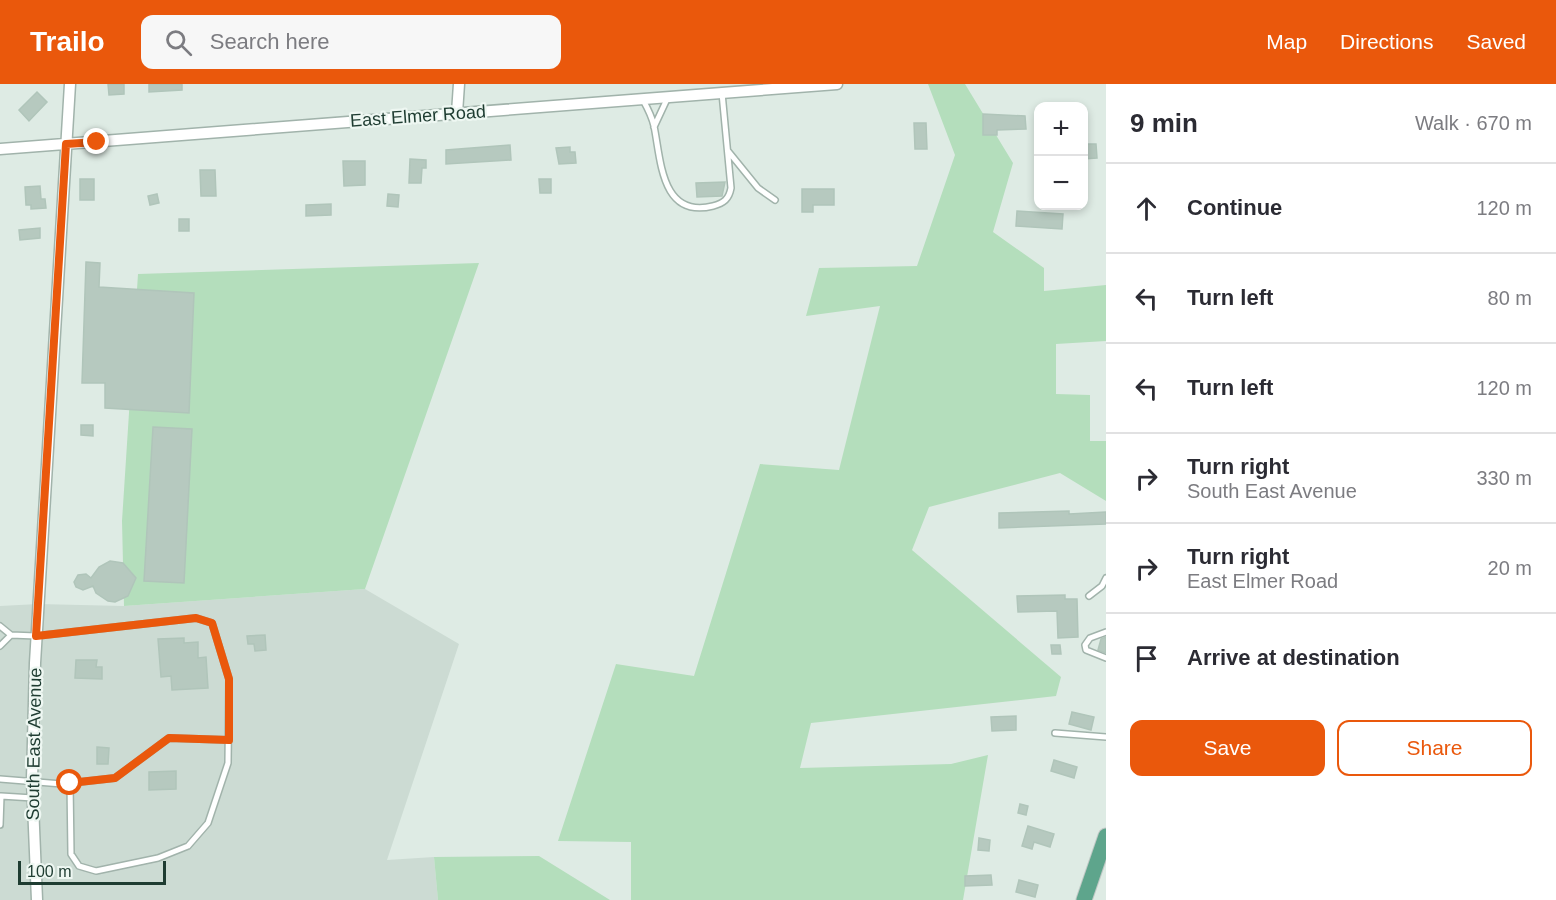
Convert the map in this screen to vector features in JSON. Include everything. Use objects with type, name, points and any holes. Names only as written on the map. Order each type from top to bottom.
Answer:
[{"type":"main road","points":[[1084,900],[1106,836]]},
{"type":"street","name":"South East Avenue","points":[[37,900],[32,780],[36,636],[70,84]]},
{"type":"street","points":[[457,113],[459,84]]},
{"type":"street","name":"East Elmer Road","points":[[0,148],[837,84]]},
{"type":"lane","points":[[643,99],[654,127],[657,156],[674,197],[685,206],[710,207],[723,203],[729,197],[731,188],[722,93]]},
{"type":"lane","points":[[654,127],[668,97]]},
{"type":"lane","points":[[727,150],[758,188],[775,200]]},
{"type":"lane","points":[[1089,596],[1102,586],[1106,578]]},
{"type":"lane","points":[[0,626],[11,635],[36,636],[196,618],[212,623],[229,679],[228,763],[208,823],[188,846],[158,858],[96,871],[79,866],[71,854],[70,783]]},
{"type":"lane","points":[[1106,632],[1090,638],[1085,645],[1086,650],[1106,658]]},
{"type":"lane","points":[[0,646],[11,635]]},
{"type":"lane","points":[[1055,733],[1106,737]]},
{"type":"lane","points":[[0,779],[70,783],[115,778],[169,738],[229,740]]},
{"type":"lane","points":[[0,825],[1,796],[33,798]]},
{"type":"shaded area","points":[[365,589],[459,644],[387,860],[434,857],[438,900],[0,900],[0,606],[38,604],[124,606]]},
{"type":"green space","points":[[928,84],[965,84],[1013,163],[993,232],[1044,268],[1044,291],[1106,285],[1106,341],[1056,344],[1056,394],[1090,395],[1090,441],[1106,441],[1106,501],[1060,473],[929,507],[912,550],[1061,677],[1056,696],[811,723],[800,768],[951,764],[988,755],[963,900],[631,900],[631,842],[558,841],[616,664],[694,676],[760,464],[839,470],[880,306],[806,316],[819,268],[917,266],[955,155]]},
{"type":"green space","points":[[479,263],[365,589],[124,606],[122,521],[138,274]]},
{"type":"green space","points":[[539,856],[610,900],[438,900],[434,857]]},
{"type":"building","points":[[108,84],[124,84],[124,94],[109,95]]},
{"type":"building","points":[[149,84],[182,84],[182,90],[149,92]]},
{"type":"building","points":[[37,92],[47,102],[29,121],[19,110]]},
{"type":"building","points":[[983,114],[1025,116],[1026,129],[997,130],[997,135],[983,135]]},
{"type":"building","points":[[914,123],[926,123],[927,149],[915,149]]},
{"type":"building","points":[[1088,144],[1096,144],[1097,158],[1088,159]]},
{"type":"building","points":[[510,145],[511,160],[446,164],[446,150]]},
{"type":"building","points":[[570,147],[570,152],[575,152],[576,163],[559,164],[556,148]]},
{"type":"building","points":[[410,159],[426,160],[426,168],[422,168],[421,183],[409,183]]},
{"type":"building","points":[[343,161],[365,161],[365,185],[344,186]]},
{"type":"building","points":[[200,170],[215,170],[216,196],[201,196]]},
{"type":"building","points":[[80,179],[94,179],[94,200],[80,200]]},
{"type":"building","points":[[539,179],[551,179],[551,193],[540,193]]},
{"type":"building","points":[[725,182],[722,196],[697,197],[696,183]]},
{"type":"building","points":[[40,186],[41,199],[45,199],[46,208],[31,209],[31,205],[26,205],[25,187]]},
{"type":"building","points":[[802,189],[834,189],[834,205],[813,205],[813,212],[802,212]]},
{"type":"building","points":[[157,194],[159,203],[150,205],[148,196]]},
{"type":"building","points":[[388,194],[399,195],[398,207],[387,206]]},
{"type":"building","points":[[331,204],[331,215],[306,216],[306,205]]},
{"type":"building","points":[[1017,211],[1063,214],[1062,229],[1016,226]]},
{"type":"building","points":[[179,219],[189,219],[189,231],[179,231]]},
{"type":"building","points":[[40,228],[40,238],[20,240],[19,230]]},
{"type":"building","points":[[86,262],[100,263],[99,287],[194,293],[189,413],[105,408],[105,383],[82,383]]},
{"type":"building","points":[[81,425],[93,425],[93,436],[81,435]]},
{"type":"building","points":[[153,427],[192,429],[184,583],[144,581]]},
{"type":"building","points":[[1069,511],[1069,514],[1106,512],[1106,524],[999,528],[999,513]]},
{"type":"building","points":[[110,561],[123,563],[136,578],[128,596],[115,602],[108,601],[96,593],[93,586],[83,590],[76,587],[74,582],[78,575],[86,574],[91,578],[99,567]]},
{"type":"building","points":[[1065,595],[1065,599],[1077,599],[1078,637],[1058,638],[1057,611],[1018,612],[1017,596]]},
{"type":"building","points":[[265,635],[266,650],[255,651],[254,644],[248,644],[247,636]]},
{"type":"building","points":[[1106,637],[1106,653],[1098,650],[1101,639]]},
{"type":"building","points":[[184,638],[184,643],[198,642],[198,658],[206,657],[208,688],[172,690],[171,676],[161,677],[158,639]]},
{"type":"building","points":[[1051,645],[1060,645],[1061,654],[1052,654]]},
{"type":"building","points":[[76,660],[97,660],[96,667],[102,667],[102,679],[75,678]]},
{"type":"building","points":[[1072,712],[1094,717],[1091,730],[1069,724]]},
{"type":"building","points":[[1016,716],[1016,730],[992,731],[991,717]]},
{"type":"building","points":[[97,747],[109,748],[108,764],[97,764]]},
{"type":"building","points":[[1054,760],[1077,767],[1074,778],[1051,771]]},
{"type":"building","points":[[176,771],[176,789],[149,790],[149,772]]},
{"type":"building","points":[[1020,804],[1028,806],[1026,815],[1018,813]]},
{"type":"building","points":[[1028,826],[1054,834],[1050,847],[1034,842],[1032,849],[1022,846]]},
{"type":"building","points":[[979,838],[990,840],[989,851],[978,850]]},
{"type":"building","points":[[991,875],[992,885],[965,886],[965,876]]},
{"type":"building","points":[[1019,880],[1038,885],[1035,897],[1016,892]]},
{"type":"route","points":[[70,783],[115,778],[169,738],[229,740],[229,679],[212,623],[196,618],[36,636],[66,144],[97,142]]}]
